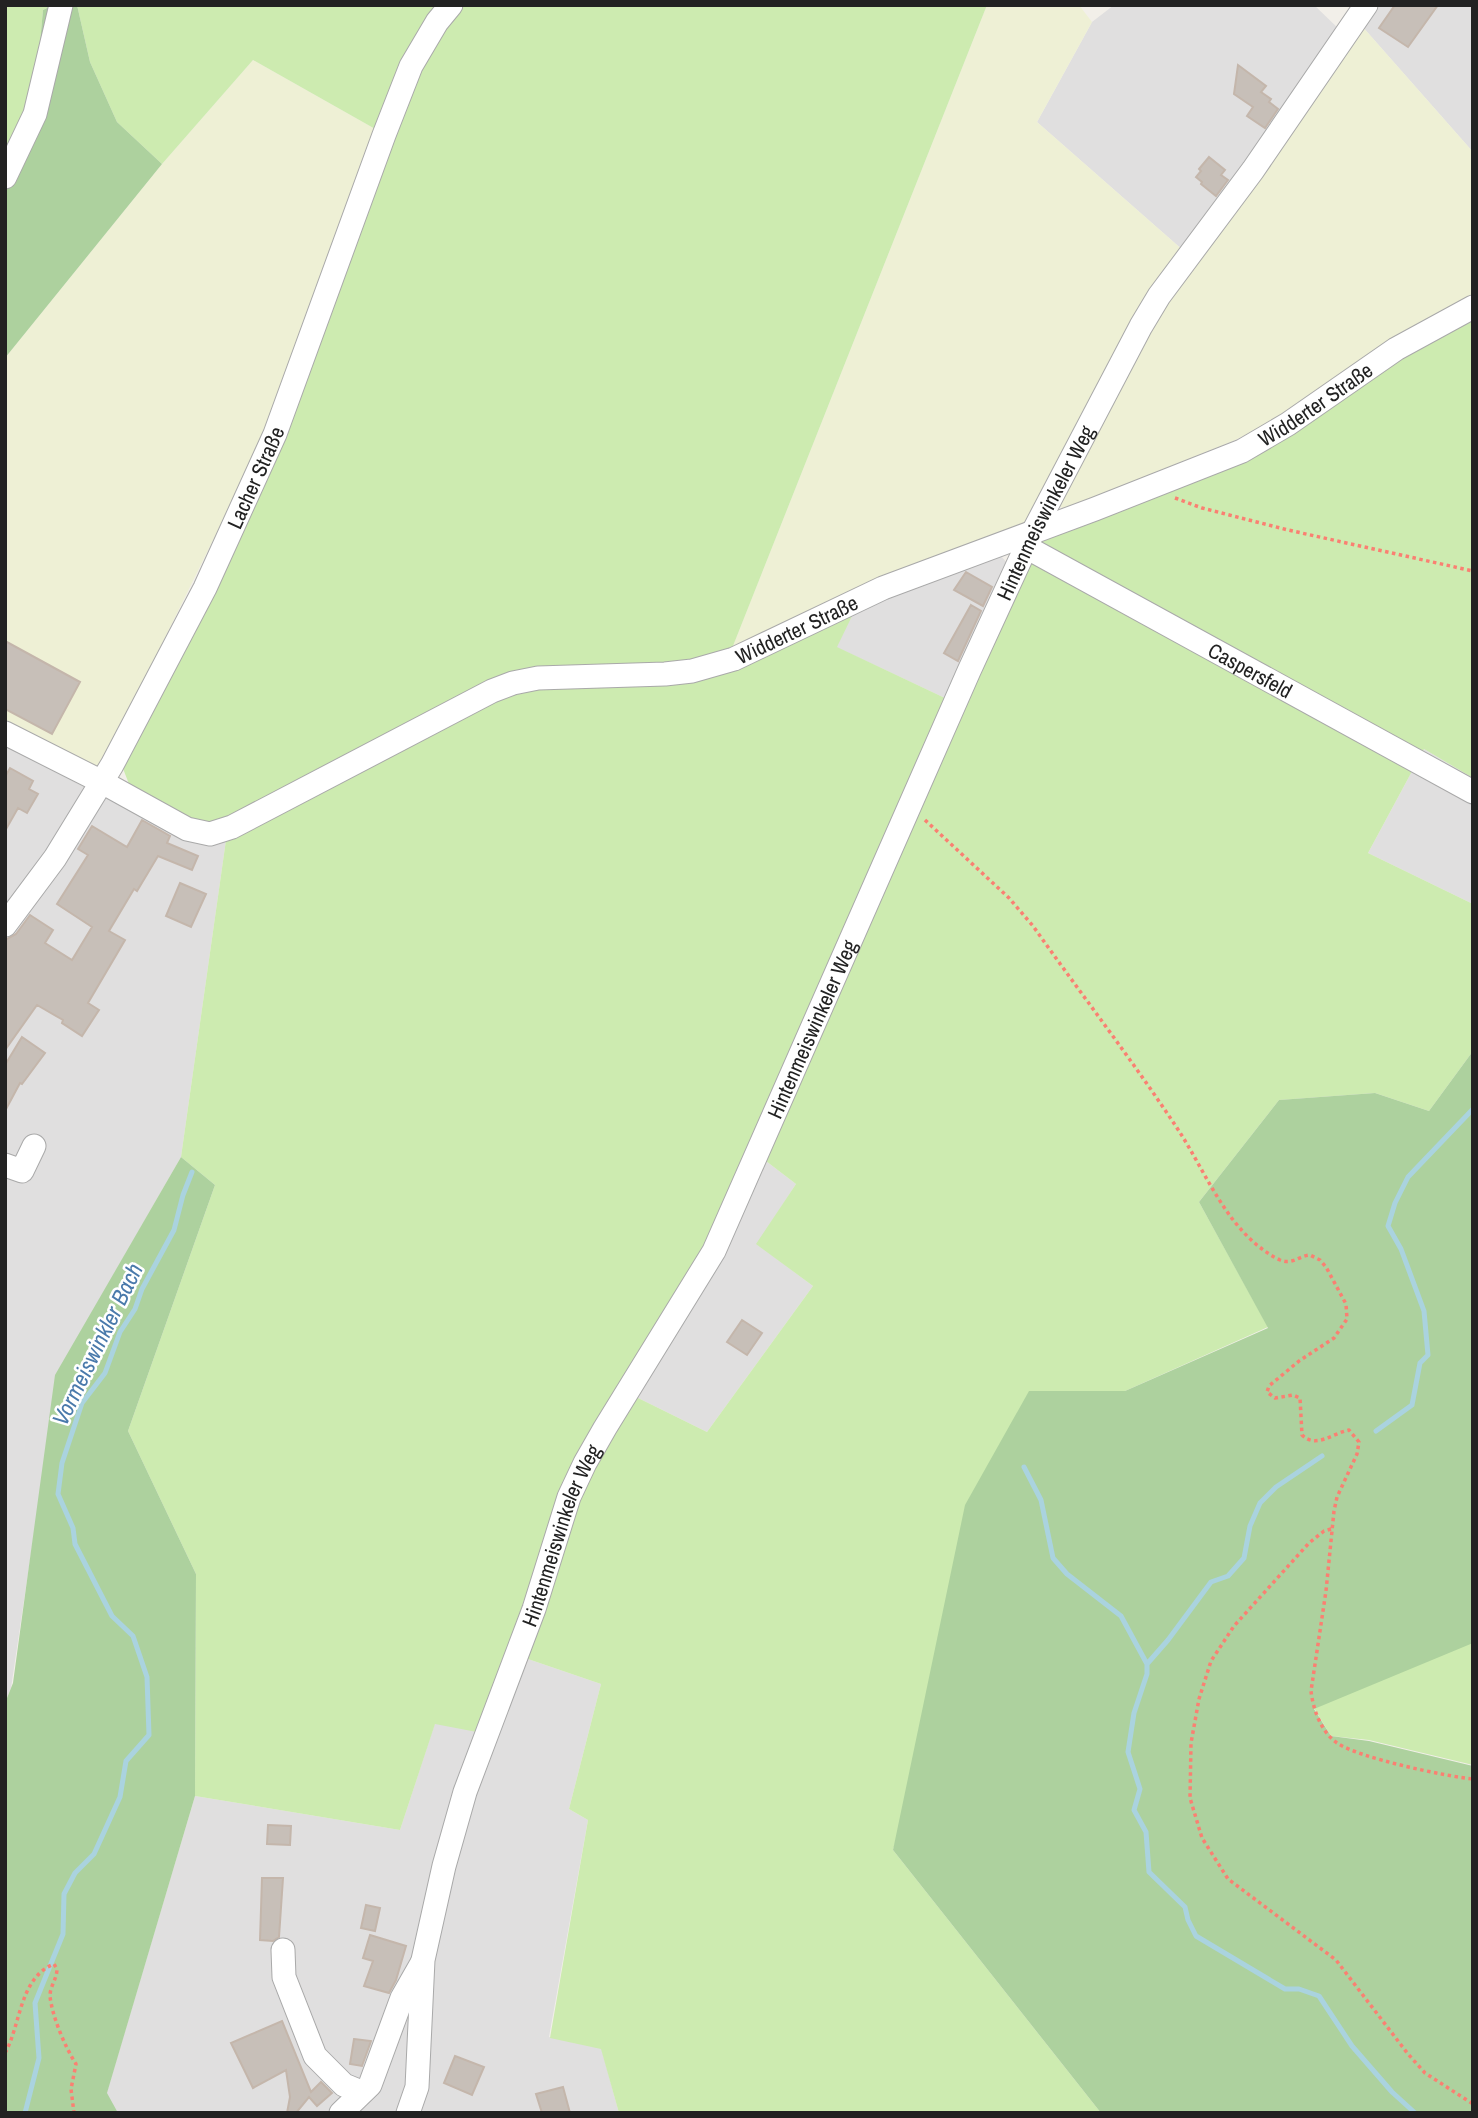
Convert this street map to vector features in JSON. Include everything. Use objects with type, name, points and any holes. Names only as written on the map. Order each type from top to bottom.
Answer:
[{"type":"street","points":[[5,177],[35,114],[61,5]]},
{"type":"street","name":"Lacher Straße","points":[[5,925],[55,858],[102,782],[205,588],[275,434],[411,66],[437,22],[451,5]]},
{"type":"street","name":"Hintenmeiswinkeler Weg","points":[[408,2113],[417,2087],[423,1960],[436,1896],[458,1815],[534,1609],[569,1497],[605,1429],[714,1251],[908,806],[1030,539],[1135,337],[1158,296],[1253,170],[1366,5]]},
{"type":"street","name":"Widderter Straße","points":[[5,733],[187,829],[202,834],[217,833],[492,691],[513,683],[538,678],[665,674],[692,671],[721,663],[750,653],[883,588],[1030,539],[1226,458],[1263,440],[1396,349],[1473,307]]},
{"type":"street","name":"Caspersfeld","points":[[1030,539],[1473,792]]},
{"type":"street","points":[[5,1165],[22,1171],[34,1146]]},
{"type":"street","points":[[282,1950],[284,1977],[315,2056],[344,2085],[361,2092]]},
{"type":"street","points":[[341,2113],[370,2085],[402,1998],[423,1960]]},
{"type":"street","points":[[417,2087],[426,2113]]},
{"type":"path","points":[[1150,488],[1216,512],[1473,571]]},
{"type":"path","points":[[908,806],[1009,898],[1033,926],[1179,1131],[1234,1220],[1256,1244],[1279,1259],[1292,1262],[1310,1255],[1326,1267],[1348,1309],[1346,1324],[1334,1338],[1299,1361],[1269,1386],[1267,1392],[1275,1398],[1293,1395],[1300,1398],[1302,1435],[1310,1442],[1345,1430],[1353,1432],[1357,1438],[1357,1454],[1337,1497],[1331,1529],[1326,1591],[1311,1691],[1314,1705],[1323,1728],[1329,1736],[1345,1747],[1419,1769],[1473,1779]]},
{"type":"path","points":[[1331,1529],[1309,1543],[1234,1626],[1211,1661],[1199,1699],[1191,1743],[1190,1798],[1202,1838],[1228,1879],[1336,1960],[1425,2073],[1473,2104]]},
{"type":"path","points":[[5,2053],[12,2040],[24,1996],[40,1974],[54,1964],[57,1976],[52,1984],[51,1998],[67,2050],[76,2064],[71,2089],[74,2113]]},
{"type":"shaded area","points":[[1114,5],[1314,5],[1340,30],[1185,252],[1037,122],[1092,22]]},
{"type":"shaded area","points":[[1375,5],[1473,5],[1473,152],[1361,25]]},
{"type":"shaded area","points":[[999,554],[1010,566],[947,699],[836,647],[855,610]]},
{"type":"shaded area","points":[[5,744],[80,785],[201,844],[226,840],[181,1157],[58,1372],[11,1688],[5,1703]]},
{"type":"shaded area","points":[[1424,749],[1473,778],[1473,904],[1368,853]]},
{"type":"shaded area","points":[[762,1158],[796,1184],[757,1244],[813,1286],[707,1432],[632,1395]]},
{"type":"shaded area","points":[[525,1658],[601,1684],[569,1809],[588,1820],[549,2037],[601,2047],[619,2113],[116,2113],[106,2095],[195,1796],[400,1830],[435,1723]]},
{"type":"green space","points":[[5,5],[53,5],[43,10],[30,153],[5,179]]},
{"type":"green space","points":[[53,5],[77,5],[90,62],[117,122],[162,164],[5,358],[5,179],[30,152],[43,10]]},
{"type":"green space","points":[[77,5],[439,5],[377,130],[253,60],[162,164],[117,122],[90,62]]},
{"type":"green space","points":[[461,5],[987,5],[731,651],[692,663],[534,671],[213,824],[189,820],[129,784],[122,766],[414,79],[447,21]]},
{"type":"green space","points":[[987,5],[1079,5],[1092,22],[1037,122],[1185,252],[1023,527],[731,651]]},
{"type":"green space","points":[[1361,25],[1473,152],[1473,301],[1290,413],[1233,441],[1064,509],[1058,505],[1166,298]]},
{"type":"green space","points":[[253,60],[377,130],[276,412],[99,772],[5,724],[5,358],[162,164]]},
{"type":"green space","points":[[1473,316],[1473,778],[1424,749],[1368,853],[1473,904],[1473,1051],[1429,1111],[1375,1093],[1279,1100],[1199,1202],[1268,1327],[1125,1391],[1029,1392],[893,1850],[1101,2113],[619,2113],[601,2049],[550,2038],[588,1820],[569,1809],[601,1684],[525,1658],[568,1516],[632,1395],[707,1432],[813,1286],[756,1244],[796,1184],[762,1158],[1033,552],[1048,534],[1248,455],[1414,345]]},
{"type":"green space","points":[[855,610],[837,647],[947,699],[720,1227],[577,1465],[482,1733],[435,1724],[400,1830],[195,1796],[196,1574],[128,1431],[215,1185],[181,1157],[226,840],[491,698],[523,689],[677,680]]},
{"type":"green space","points":[[1473,1051],[1473,1643],[1314,1709],[1331,1736],[1369,1741],[1473,1766],[1473,2113],[1101,2113],[893,1850],[965,1505],[1029,1391],[1125,1391],[1268,1328],[1199,1202],[1279,1100],[1375,1093],[1429,1111]]},
{"type":"green space","points":[[181,1157],[215,1185],[128,1431],[196,1574],[195,1796],[107,2093],[118,2113],[5,2113],[5,1703],[13,1683],[55,1375]]},
{"type":"green space","points":[[1473,1640],[1473,1765],[1369,1740],[1331,1736],[1314,1708]]},
{"type":"building","points":[[1395,5],[1438,5],[1408,47],[1379,28]]},
{"type":"building","points":[[1238,65],[1266,86],[1261,92],[1271,99],[1269,102],[1278,109],[1265,128],[1247,116],[1253,107],[1234,94]]},
{"type":"building","points":[[1209,157],[1225,170],[1221,175],[1228,180],[1216,196],[1196,177]]},
{"type":"building","points":[[966,572],[992,587],[983,606],[954,590]]},
{"type":"building","points":[[971,605],[981,611],[958,661],[944,653]]},
{"type":"building","points":[[5,641],[80,682],[52,734],[5,709]]},
{"type":"building","points":[[10,768],[33,781],[29,789],[38,794],[27,813],[18,808],[5,831],[5,777]]},
{"type":"building","points":[[142,820],[170,836],[167,843],[198,856],[192,870],[158,856],[137,891],[134,889],[109,931],[125,940],[88,1003],[99,1010],[82,1036],[62,1023],[63,1020],[37,1005],[5,1050],[5,940],[16,934],[30,915],[53,930],[45,943],[72,960],[92,927],[57,904],[88,855],[78,849],[92,826],[127,847]]},
{"type":"building","points":[[180,883],[206,894],[191,927],[166,916]]},
{"type":"building","points":[[22,1037],[45,1053],[22,1084],[20,1083],[5,1111],[5,1065]]},
{"type":"building","points":[[742,1320],[762,1333],[747,1355],[727,1342]]},
{"type":"building","points":[[268,1825],[291,1826],[290,1845],[267,1844]]},
{"type":"building","points":[[262,1878],[283,1878],[279,1937],[273,1941],[260,1940]]},
{"type":"building","points":[[366,1905],[380,1908],[375,1931],[361,1928]]},
{"type":"building","points":[[370,1935],[406,1946],[396,1980],[389,1993],[364,1986],[373,1961],[363,1958]]},
{"type":"building","points":[[282,2021],[311,2092],[321,2082],[332,2093],[317,2106],[309,2097],[296,2113],[287,2113],[290,2097],[286,2070],[253,2088],[231,2043]]},
{"type":"building","points":[[354,2039],[371,2041],[362,2066],[350,2064]]},
{"type":"building","points":[[455,2056],[484,2067],[472,2095],[444,2083]]},
{"type":"building","points":[[563,2087],[570,2113],[542,2113],[536,2094]]},
{"type":"waterway","points":[[1376,1431],[1412,1405],[1420,1363],[1428,1355],[1424,1311],[1401,1249],[1388,1226],[1395,1203],[1408,1177],[1473,1109]]},
{"type":"waterway","name":"Vormeiswinkler Bach","points":[[25,2113],[39,2058],[35,2003],[63,1934],[64,1894],[75,1873],[94,1854],[120,1797],[126,1761],[149,1735],[147,1677],[133,1636],[112,1616],[75,1544],[73,1528],[58,1494],[62,1463],[82,1403],[105,1373],[120,1332],[135,1309],[142,1289],[174,1230],[192,1172]]},
{"type":"waterway","points":[[1322,1456],[1276,1487],[1260,1503],[1250,1526],[1244,1558],[1228,1576],[1211,1582],[1147,1664],[1147,1674],[1134,1713],[1128,1752],[1140,1789],[1134,1810],[1146,1832],[1149,1872],[1185,1907],[1196,1936],[1285,1989],[1299,1989],[1319,1996],[1352,2046],[1392,2092],[1415,2113]]},
{"type":"waterway","points":[[1024,1467],[1041,1500],[1053,1558],[1067,1574],[1121,1616],[1147,1664]]}]
